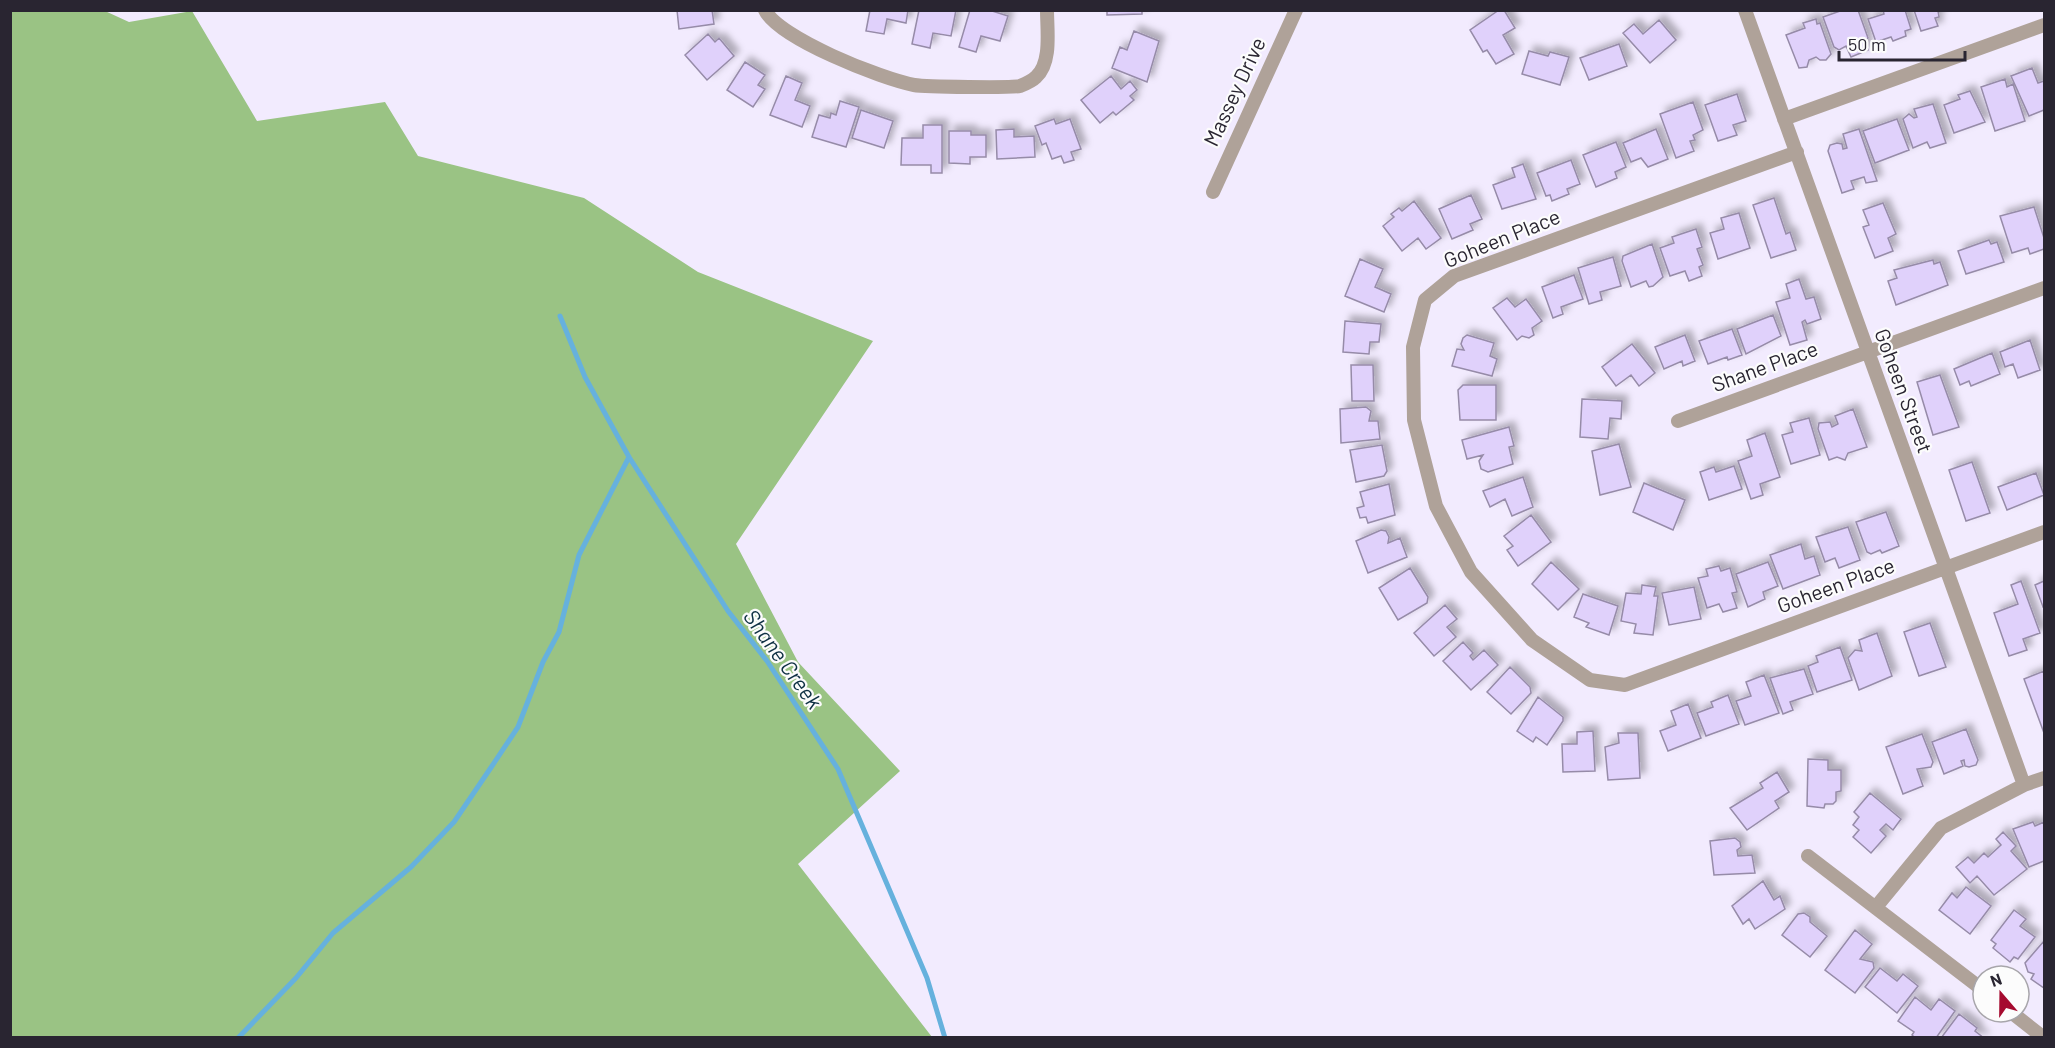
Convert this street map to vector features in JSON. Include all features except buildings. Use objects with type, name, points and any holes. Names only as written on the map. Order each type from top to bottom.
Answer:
[{"type":"street","points":[[765,10],[769,19],[785,32],[878,75],[915,86],[1019,86],[1037,76],[1046,60],[1047,10]]},
{"type":"street","name":"Massey Drive","points":[[1212,192],[1296,10]]},
{"type":"street","name":"Goheen Street","points":[[1745,10],[2024,785]]},
{"type":"street","points":[[1784,119],[2044,25]]},
{"type":"street","name":"Goheen Place","points":[[1797,152],[1454,276],[1425,300],[1413,347],[1414,420],[1436,506],[1471,572],[1532,640],[1590,680],[1625,685],[2044,532]]},
{"type":"street","name":"Shane Place","points":[[1678,421],[2044,288]]},
{"type":"street","points":[[1876,907],[1941,828],[2024,785],[2044,778]]},
{"type":"street","points":[[1808,856],[1971,981]]},
{"type":"street","points":[[2026,1024],[2043,1038]]},
{"type":"green space","points":[[10,11],[105,11],[129,22],[192,11],[257,121],[385,102],[418,156],[584,198],[698,272],[873,341],[736,544],[798,662],[900,771],[798,864],[932,1037],[11,1037]]},
{"type":"waterway","name":"Shane Creek","points":[[560,316],[585,377],[629,457],[728,611],[767,661],[838,769],[927,978],[945,1038]]},
{"type":"waterway","points":[[238,1038],[296,978],[333,933],[411,867],[454,822],[492,766],[518,727],[543,662],[559,632],[579,555],[629,457]]}]
